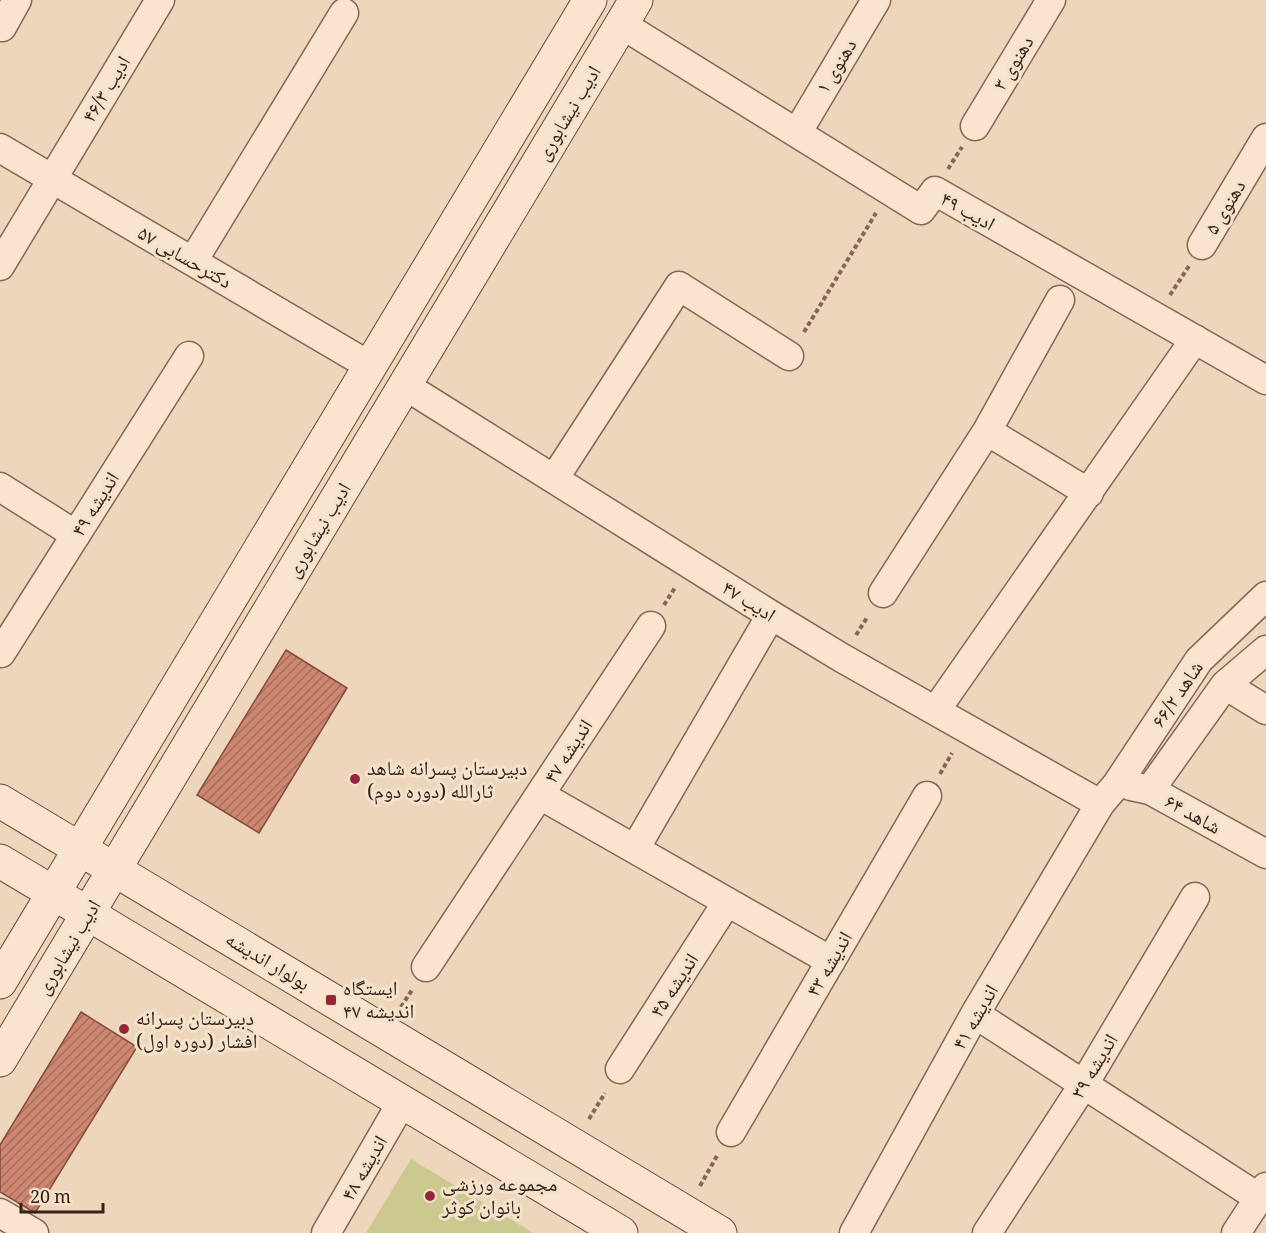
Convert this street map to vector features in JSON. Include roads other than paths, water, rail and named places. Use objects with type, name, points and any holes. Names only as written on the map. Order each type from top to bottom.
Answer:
[{"type":"street","points":[[2,27],[17,0]]},
{"type":"street","name":"ادیب ۴۶/۳","points":[[0,266],[160,0]]},
{"type":"street","name":"ادیب نیشابوری","points":[[0,982],[590,0]]},
{"type":"street","name":"دهنوی ۱","points":[[797,133],[876,0]]},
{"type":"street","name":"دهنوی ۳","points":[[975,126],[1051,0]]},
{"type":"street","name":"ادیب نیشابوری","points":[[0,1060],[628,12]]},
{"type":"street","name":"ادیب ۴۹","points":[[628,12],[797,133],[921,210],[935,191],[1266,380]]},
{"type":"street","points":[[193,261],[344,13]]},
{"type":"street","name":"دهنوی ۵","points":[[1202,245],[1266,138]]},
{"type":"street","name":"دکترحسابی ۵۷","points":[[0,148],[370,366]]},
{"type":"street","points":[[554,479],[679,286],[789,356]]},
{"type":"street","points":[[883,592],[987,431],[1060,300]]},
{"type":"street","points":[[936,710],[1195,339]]},
{"type":"street","name":"اندیشه ۴۹","points":[[1,652],[189,356]]},
{"type":"street","name":"ادیب ۴۷","points":[[404,386],[842,658],[967,728],[1109,794]]},
{"type":"street","points":[[987,431],[1089,493]]},
{"type":"street","points":[[0,487],[76,534]]},
{"type":"street","name":"شاهد ۶۶/۲","points":[[1109,794],[1198,660],[1266,596]]},
{"type":"street","points":[[635,849],[771,615]]},
{"type":"street","name":"اندیشه ۴۷","points":[[426,967],[651,626]]},
{"type":"street","name":"شاهد ۶۶/۲","points":[[1150,790],[1225,685],[1266,651]]},
{"type":"street","points":[[1225,685],[1266,710]]},
{"type":"street","name":"شاهد ۶۴","points":[[1109,794],[1150,790],[1266,854]]},
{"type":"street","name":"اندیشه ۴۱","points":[[854,1233],[975,1014],[1109,794]]},
{"type":"street","points":[[540,795],[831,961]]},
{"type":"street","name":"اندیشه ۴۳","points":[[731,1132],[927,796]]},
{"type":"street","name":"بولوار اندیشه","points":[[0,801],[720,1233]]},
{"type":"street","points":[[0,861],[621,1233]]},
{"type":"street","name":"اندیشه ۳۹","points":[[987,1233],[1084,1084],[1195,897]]},
{"type":"street","name":"اندیشه ۴۵","points":[[620,1069],[727,902]]},
{"type":"street","points":[[975,1014],[1084,1084],[1263,1192],[1236,1233]]},
{"type":"street","name":"اندیشه ۴۸","points":[[326,1233],[402,1102]]},
{"type":"street","points":[[0,1213],[34,1233]]},
{"type":"place","name":"دبیرستان پسرانه شاهد ثارالله (دوره دوم)","points":[[355,779]]},
{"type":"place","name":"ایستگاه اندیشه ۴۷","points":[[331,1000]]},
{"type":"place","name":"دبیرستان پسرانه افشار (دوره اول)","points":[[124,1029]]},
{"type":"place","name":"مجموعه ورزشی بانوان کوثر","points":[[430,1196]]}]
